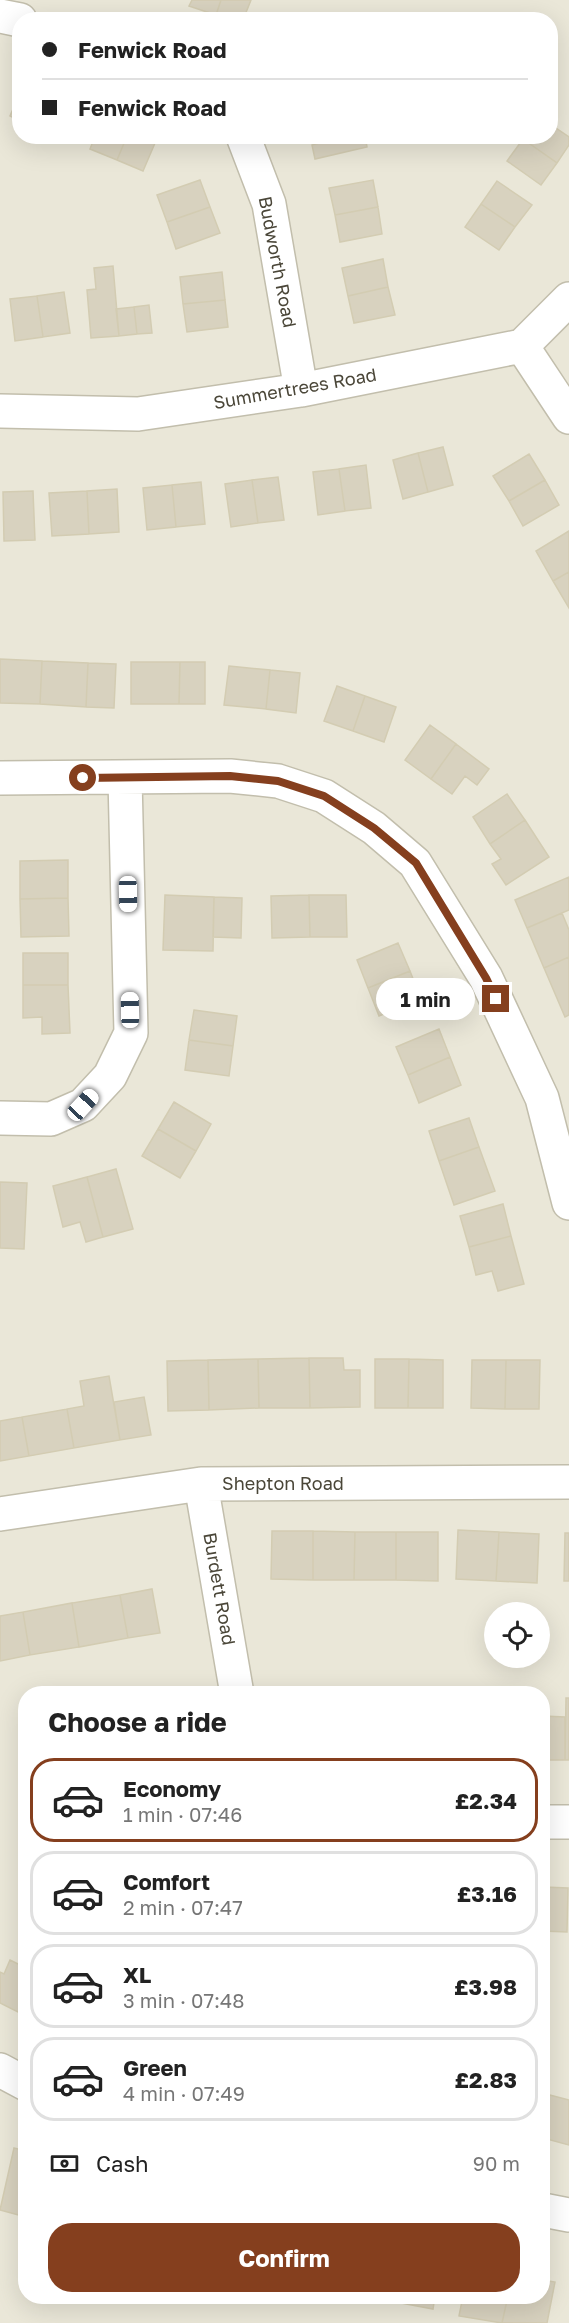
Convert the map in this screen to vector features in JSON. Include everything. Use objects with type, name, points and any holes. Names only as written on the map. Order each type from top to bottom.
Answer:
[{"type":"street","name":"Budworth Road","points":[[246,144],[269,204],[301,390]]},
{"type":"street","points":[[569,299],[522,346],[569,417]]},
{"type":"street","name":"Summertrees Road","points":[[0,411],[138,414],[301,390],[522,346]]},
{"type":"street","points":[[0,778],[230,776],[278,781],[324,796],[374,828],[416,863],[486,978],[542,1098],[569,1203]]},
{"type":"street","points":[[0,1118],[51,1119],[83,1105],[110,1076],[131,1033],[125,778]]},
{"type":"street","name":"Shepton Road","points":[[0,1514],[201,1484],[569,1482]]},
{"type":"street","name":"Burdett Road","points":[[201,1484],[236,1686]]},
{"type":"street","points":[[550,1822],[569,1822]]},
{"type":"street","points":[[0,2070],[18,2080]]},
{"type":"street","points":[[550,2211],[569,2215]]},
{"type":"shaded area","points":[[0,0],[569,0],[569,2323],[0,2323]]},
{"type":"building","points":[[192,0],[221,0],[217,12],[207,12],[189,6]]},
{"type":"building","points":[[221,0],[251,0],[246,12],[217,12]]},
{"type":"building","points":[[558,129],[569,137],[569,145],[557,163],[530,144],[558,144]]},
{"type":"building","points":[[92,144],[124,144],[117,160],[90,149]]},
{"type":"building","points":[[124,144],[155,144],[143,171],[117,160]]},
{"type":"building","points":[[366,144],[367,147],[315,159],[312,145]]},
{"type":"building","points":[[519,144],[530,144],[557,163],[541,185],[507,161]]},
{"type":"building","points":[[200,180],[210,207],[167,222],[157,195]]},
{"type":"building","points":[[373,180],[378,207],[335,215],[329,188]]},
{"type":"building","points":[[497,181],[532,205],[515,227],[481,204]]},
{"type":"building","points":[[481,204],[515,227],[499,250],[465,227]]},
{"type":"building","points":[[210,207],[220,233],[176,249],[167,222]]},
{"type":"building","points":[[378,207],[382,234],[340,242],[335,215]]},
{"type":"building","points":[[383,259],[388,287],[348,296],[342,268]]},
{"type":"building","points":[[113,266],[119,336],[91,338],[87,290],[96,289],[94,268]]},
{"type":"building","points":[[222,272],[225,300],[183,304],[180,277]]},
{"type":"building","points":[[388,287],[395,315],[354,323],[348,296]]},
{"type":"building","points":[[64,292],[70,333],[43,337],[37,296]]},
{"type":"building","points":[[37,296],[43,337],[15,341],[10,299]]},
{"type":"building","points":[[225,300],[228,327],[187,332],[183,304]]},
{"type":"building","points":[[149,305],[152,333],[137,334],[134,307]]},
{"type":"building","points":[[134,307],[137,334],[119,336],[116,309]]},
{"type":"building","points":[[443,447],[453,485],[428,492],[418,453]]},
{"type":"building","points":[[418,453],[428,492],[403,499],[393,460]]},
{"type":"building","points":[[529,454],[545,480],[509,501],[493,476]]},
{"type":"building","points":[[366,465],[371,508],[345,511],[339,469]]},
{"type":"building","points":[[339,469],[345,511],[318,515],[313,472]]},
{"type":"building","points":[[278,477],[284,520],[258,523],[252,480]]},
{"type":"building","points":[[252,480],[258,523],[231,527],[225,484]]},
{"type":"building","points":[[545,480],[559,505],[523,526],[509,501]]},
{"type":"building","points":[[201,482],[205,524],[176,527],[172,485]]},
{"type":"building","points":[[172,485],[176,527],[147,530],[143,488]]},
{"type":"building","points":[[117,489],[119,532],[89,534],[87,491]]},
{"type":"building","points":[[33,491],[35,540],[4,541],[3,492]]},
{"type":"building","points":[[87,491],[89,534],[52,536],[49,493]]},
{"type":"building","points":[[569,531],[569,572],[553,581],[536,551]]},
{"type":"building","points":[[569,572],[569,608],[553,581]]},
{"type":"building","points":[[0,659],[42,661],[40,704],[0,703]]},
{"type":"building","points":[[42,661],[88,663],[86,707],[40,704]]},
{"type":"building","points":[[131,662],[180,662],[179,704],[131,704]]},
{"type":"building","points":[[180,662],[205,662],[205,704],[179,704]]},
{"type":"building","points":[[88,663],[116,664],[114,708],[86,707]]},
{"type":"building","points":[[229,666],[270,670],[266,709],[224,705]]},
{"type":"building","points":[[270,670],[300,673],[296,713],[266,709]]},
{"type":"building","points":[[337,686],[365,696],[353,731],[324,721]]},
{"type":"building","points":[[365,696],[396,707],[384,742],[353,731]]},
{"type":"building","points":[[430,725],[456,744],[431,779],[405,760]]},
{"type":"building","points":[[456,744],[489,769],[477,785],[465,776],[452,794],[431,779]]},
{"type":"building","points":[[507,794],[525,820],[490,844],[473,817]]},
{"type":"building","points":[[525,820],[549,857],[506,885],[492,864],[501,859],[490,844]]},
{"type":"building","points":[[68,860],[68,898],[20,899],[20,861]]},
{"type":"building","points":[[569,877],[569,910],[527,928],[515,900]]},
{"type":"building","points":[[165,895],[214,897],[213,951],[163,950]]},
{"type":"building","points":[[309,895],[346,895],[347,937],[310,937]]},
{"type":"building","points":[[309,895],[310,937],[272,938],[271,896]]},
{"type":"building","points":[[214,897],[242,898],[241,938],[213,937]]},
{"type":"building","points":[[68,898],[69,936],[21,937],[20,899]]},
{"type":"building","points":[[562,913],[569,930],[569,957],[544,968],[527,928]]},
{"type":"building","points":[[398,943],[410,971],[368,988],[357,960]]},
{"type":"building","points":[[23,953],[68,953],[68,985],[23,985]]},
{"type":"building","points":[[569,957],[569,1015],[565,1017],[544,968]]},
{"type":"building","points":[[410,971],[421,999],[379,1016],[368,988]]},
{"type":"building","points":[[23,985],[68,985],[70,1033],[42,1034],[42,1017],[23,1018]]},
{"type":"building","points":[[194,1010],[237,1016],[233,1046],[189,1040]]},
{"type":"building","points":[[439,1029],[450,1057],[408,1075],[396,1047]]},
{"type":"building","points":[[189,1040],[233,1046],[229,1076],[185,1070]]},
{"type":"building","points":[[450,1057],[461,1085],[419,1103],[408,1075]]},
{"type":"building","points":[[174,1102],[211,1124],[196,1151],[158,1129]]},
{"type":"building","points":[[469,1118],[479,1147],[439,1161],[429,1131]]},
{"type":"building","points":[[158,1129],[196,1151],[180,1178],[142,1156]]},
{"type":"building","points":[[479,1147],[495,1191],[454,1205],[439,1161]]},
{"type":"building","points":[[116,1169],[133,1229],[103,1237],[87,1177]]},
{"type":"building","points":[[87,1177],[103,1237],[86,1242],[80,1222],[63,1227],[53,1186]]},
{"type":"building","points":[[0,1182],[27,1183],[24,1249],[0,1248]]},
{"type":"building","points":[[503,1204],[511,1236],[469,1247],[460,1216]]},
{"type":"building","points":[[511,1236],[524,1284],[498,1291],[492,1271],[476,1275],[469,1247]]},
{"type":"building","points":[[309,1358],[310,1408],[259,1408],[258,1359]]},
{"type":"building","points":[[309,1358],[343,1358],[344,1370],[360,1370],[360,1407],[310,1408]]},
{"type":"building","points":[[258,1359],[259,1408],[209,1410],[208,1360]]},
{"type":"building","points":[[375,1359],[409,1359],[408,1408],[375,1408]]},
{"type":"building","points":[[409,1359],[443,1360],[443,1408],[408,1408]]},
{"type":"building","points":[[208,1360],[209,1410],[168,1411],[167,1361]]},
{"type":"building","points":[[472,1360],[506,1360],[505,1409],[471,1408]]},
{"type":"building","points":[[506,1360],[540,1360],[539,1409],[505,1409]]},
{"type":"building","points":[[109,1376],[120,1440],[74,1448],[67,1409],[84,1406],[80,1381]]},
{"type":"building","points":[[144,1397],[151,1435],[120,1440],[114,1402]]},
{"type":"building","points":[[67,1409],[74,1448],[29,1456],[22,1417]]},
{"type":"building","points":[[22,1417],[29,1456],[0,1461],[0,1421]]},
{"type":"building","points":[[458,1530],[499,1532],[496,1581],[456,1579]]},
{"type":"building","points":[[272,1531],[313,1531],[313,1580],[271,1579]]},
{"type":"building","points":[[313,1531],[355,1532],[354,1580],[313,1580]]},
{"type":"building","points":[[355,1532],[396,1532],[396,1580],[354,1580]]},
{"type":"building","points":[[396,1532],[438,1532],[438,1581],[396,1580]]},
{"type":"building","points":[[499,1532],[539,1534],[537,1583],[496,1581]]},
{"type":"building","points":[[565,1533],[569,1533],[569,1581],[564,1581]]},
{"type":"building","points":[[152,1589],[160,1633],[128,1638],[120,1595]]},
{"type":"building","points":[[120,1595],[128,1638],[79,1647],[72,1603]]},
{"type":"building","points":[[72,1603],[79,1647],[30,1655],[23,1612]]},
{"type":"building","points":[[23,1612],[30,1655],[0,1661],[0,1616]]},
{"type":"building","points":[[566,1698],[569,1698],[569,1760],[565,1760]]},
{"type":"building","points":[[550,1716],[565,1717],[565,1760],[550,1760]]},
{"type":"building","points":[[550,1887],[568,1888],[567,1932],[550,1931]]},
{"type":"building","points":[[10,1960],[18,1964],[18,2012],[0,2003],[0,1972],[4,1974]]},
{"type":"building","points":[[550,2095],[569,2100],[569,2145],[550,2140]]},
{"type":"building","points":[[14,2148],[18,2149],[18,2215],[0,2210]]},
{"type":"building","points":[[550,2281],[555,2282],[547,2323],[502,2323],[506,2304],[550,2304]]},
{"type":"building","points":[[406,2304],[434,2304],[433,2309]]},
{"type":"building","points":[[461,2304],[506,2304],[502,2323],[459,2316]]},
{"type":"route","points":[[83,778],[230,776],[278,781],[324,796],[374,828],[416,863],[486,978],[496,999]]}]
